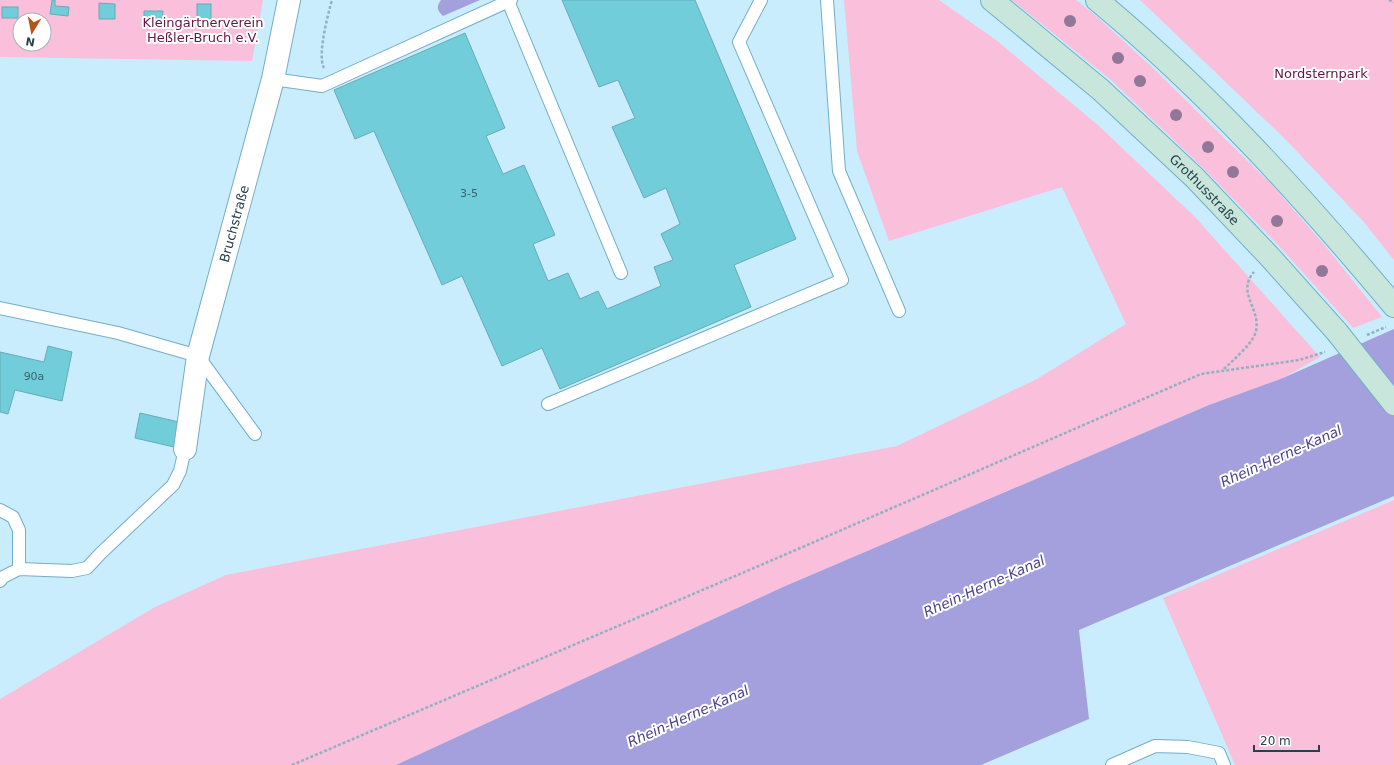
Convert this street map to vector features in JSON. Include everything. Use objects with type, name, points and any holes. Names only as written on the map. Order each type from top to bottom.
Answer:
[{"type":"main road","name":"Grothusstraße","points":[[992,0],[1101,90],[1195,178],[1269,256],[1334,341],[1394,404]]},
{"type":"main road","points":[[1097,0],[1163,59],[1224,117],[1282,176],[1340,242],[1390,316]]},
{"type":"street","name":"Bruchstraße","points":[[185,449],[198,356],[273,79],[289,0]]},
{"type":"lane","points":[[548,404],[842,280],[739,42],[761,0]]},
{"type":"lane","points":[[826,0],[839,171],[899,311]]},
{"type":"lane","points":[[273,79],[322,86],[509,1],[621,273]]},
{"type":"lane","points":[[0,308],[118,333],[198,356],[255,434]]},
{"type":"lane","points":[[0,581],[3,577],[19,569],[72,571],[87,568],[173,486],[180,471],[185,449]]},
{"type":"lane","points":[[0,510],[13,517],[19,530],[19,569]]},
{"type":"lane","points":[[1112,765],[1155,746],[1188,747],[1219,753],[1224,765]]},
{"type":"path","points":[[332,0],[326,24],[322,65],[333,81]]},
{"type":"path","points":[[1389,0],[1394,2]]},
{"type":"path","points":[[1224,370],[1251,341],[1256,331],[1255,317],[1247,288],[1249,277],[1269,256]]},
{"type":"path","points":[[1366,335],[1390,316]]},
{"type":"path","points":[[292,765],[804,547],[1201,374],[1298,360],[1334,341]]},
{"type":"green space","name":"Kleingärtnerverein Heßler-Bruch e.V.","points":[[0,0],[263,0],[252,61],[0,57]]},
{"type":"green space","points":[[844,0],[939,0],[996,40],[1099,126],[1196,218],[1320,357],[1283,378],[1209,405],[783,587],[396,765],[0,765],[0,699],[155,607],[226,575],[897,446],[1037,379],[1126,324],[1062,187],[889,241],[857,151]]},
{"type":"green space","points":[[1012,0],[1076,0],[1095,15],[1152,67],[1271,184],[1327,248],[1382,317],[1353,328],[1279,246],[1204,169],[1111,80]]},
{"type":"green space","name":"Nordsternpark","points":[[1140,0],[1394,0],[1394,260],[1363,221],[1285,139]]},
{"type":"green space","points":[[1394,500],[1394,765],[1235,765],[1163,598]]},
{"type":"water","points":[[441,0],[480,0],[443,16],[439,12],[438,8]]},
{"type":"water","name":"Rhein-Herne-Kanal","points":[[1394,329],[1394,496],[1079,630],[1089,719],[981,765],[396,765],[783,587],[1209,405],[1283,378]]},
{"type":"building","points":[[52,0],[55,0],[55,6],[69,7],[68,16],[52,14],[52,12],[50,12]]},
{"type":"building","points":[[562,0],[695,0],[796,239],[734,265],[751,307],[560,389],[542,348],[502,366],[462,276],[442,285],[374,131],[355,139],[334,90],[465,33],[505,128],[486,136],[503,174],[524,165],[555,235],[533,244],[548,281],[568,273],[580,299],[598,291],[607,309],[661,286],[654,267],[673,260],[661,234],[680,224],[666,188],[644,198],[612,127],[635,118],[618,80],[599,87]]},
{"type":"building","points":[[99,3],[115,4],[115,19],[99,19]]},
{"type":"building","points":[[197,4],[211,4],[211,21],[197,21]]},
{"type":"building","points":[[2,7],[18,7],[18,12],[12,12],[12,18],[2,18]]},
{"type":"building","points":[[144,11],[163,11],[162,20],[144,20]]},
{"type":"building","points":[[48,346],[72,352],[62,401],[15,390],[8,414],[0,412],[0,352],[44,362]]},
{"type":"building","points":[[140,413],[179,422],[174,447],[135,438]]}]
